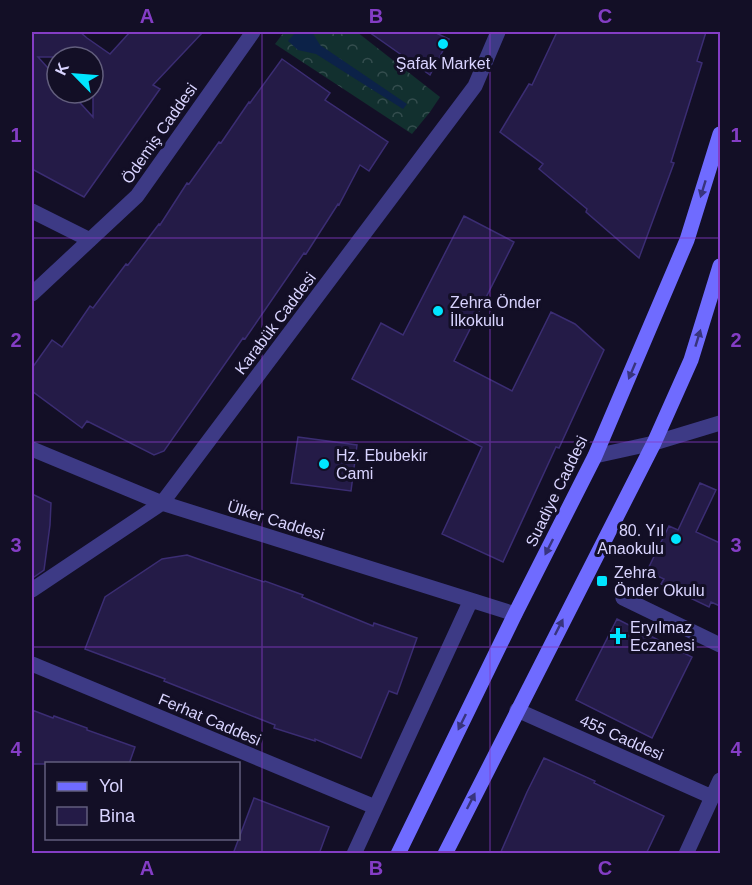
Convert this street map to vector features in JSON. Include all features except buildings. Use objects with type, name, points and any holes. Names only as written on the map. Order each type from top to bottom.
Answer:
[{"type":"main road","name":"Suadiye Caddesi","points":[[398,854],[595,456],[687,240],[720,134]]},
{"type":"main road","points":[[445,854],[654,444],[691,360],[720,266]]},
{"type":"street","name":"Ödemiş Caddesi","points":[[32,294],[137,196],[253,32]]},
{"type":"street","name":"Karabük Caddesi","points":[[32,590],[162,503],[475,86],[498,32]]},
{"type":"street","points":[[32,211],[90,240]]},
{"type":"street","points":[[595,456],[654,444],[720,423]]},
{"type":"street","name":"Ülker Caddesi","points":[[32,449],[162,503],[515,614]]},
{"type":"street","points":[[623,598],[720,645]]},
{"type":"street","points":[[354,854],[471,600]]},
{"type":"street","name":"Ferhat Caddesi","points":[[32,664],[375,807]]},
{"type":"street","name":"455 Caddesi","points":[[517,710],[712,797]]},
{"type":"street","points":[[686,854],[720,780]]},
{"type":"green space","points":[[284,32],[357,32],[440,97],[412,134],[275,44]]},
{"type":"water","points":[[296,32],[312,32],[320,45],[407,104],[403,109],[316,54],[298,50],[288,41]]},
{"type":"place","name":"Şafak Market","points":[[443,44]]},
{"type":"place","name":"Zehra Önder İlkokulu","points":[[438,311]]},
{"type":"place","name":"Hz. Ebubekir Cami","points":[[324,464]]},
{"type":"place","name":"80. Yıl Anaokulu","points":[[676,539]]},
{"type":"place","name":"Zehra Önder Okulu","points":[[602,581]]},
{"type":"place","name":"Eryılmaz Eczanesi","points":[[618,636]]}]
